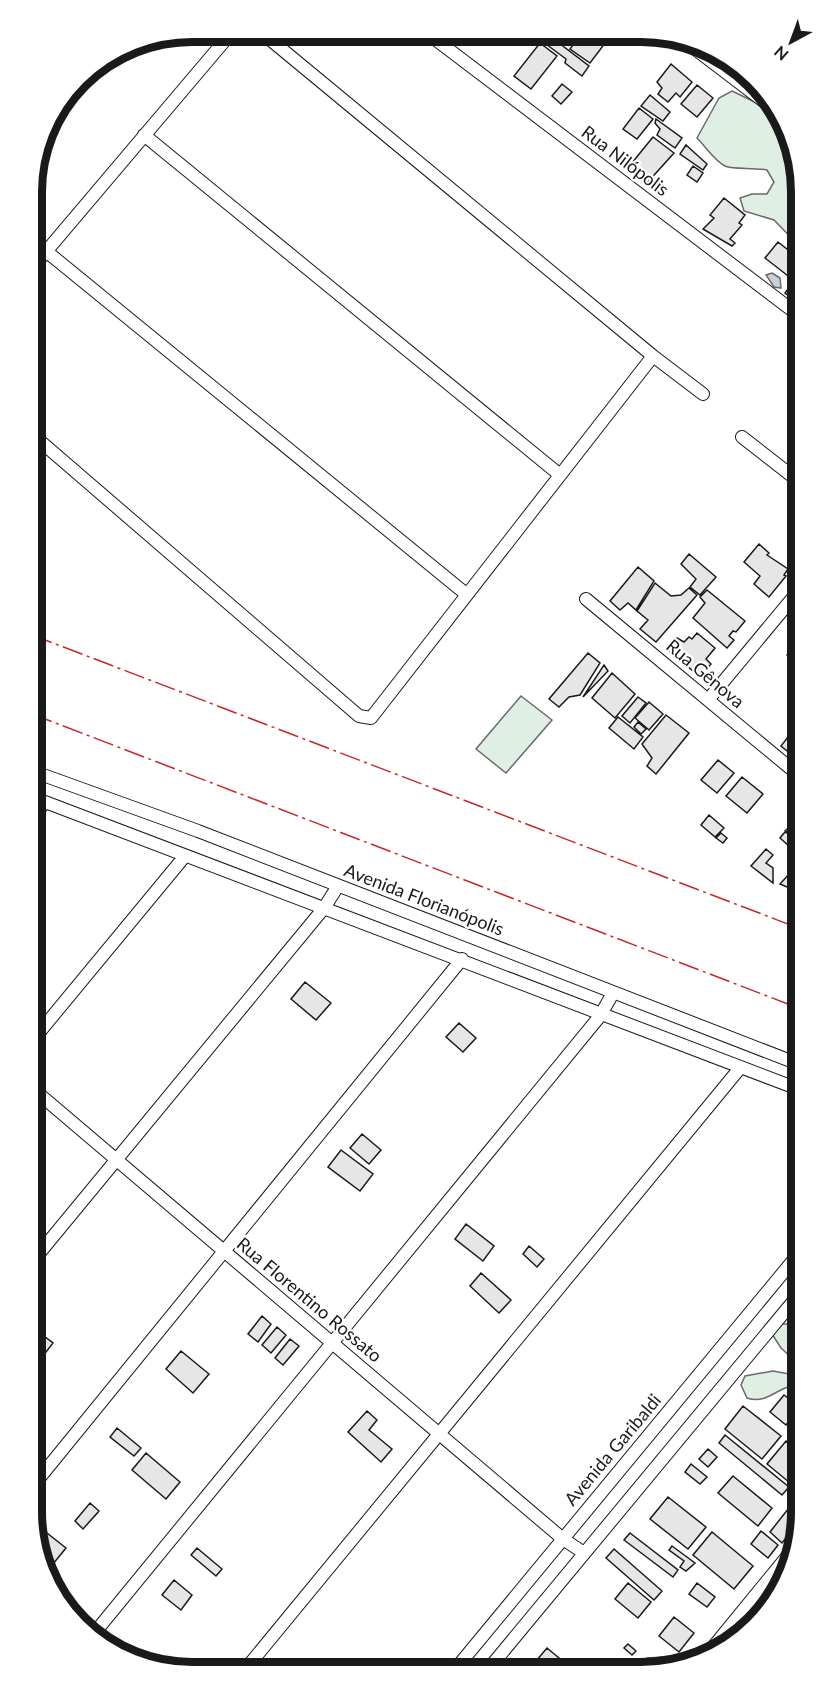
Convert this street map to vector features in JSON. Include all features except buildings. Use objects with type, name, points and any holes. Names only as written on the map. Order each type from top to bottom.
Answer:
[{"type":"street","points":[[42,256],[223,42]]},
{"type":"street","points":[[275,42],[653,356],[703,394]]},
{"type":"street","name":"Rua Nilópolis","points":[[439,42],[791,308]]},
{"type":"street","points":[[704,56],[755,95]]},
{"type":"street","points":[[144,135],[560,475]]},
{"type":"street","points":[[46,251],[466,594]]},
{"type":"street","points":[[42,443],[359,716],[365,718],[374,716],[466,594],[653,356]]},
{"type":"street","points":[[742,437],[791,475]]},
{"type":"street","name":"Rua Gênova","points":[[586,599],[791,769]]},
{"type":"street","points":[[708,700],[791,600]]},
{"type":"street","name":"Avenida Florianópolis","points":[[42,775],[338,886],[791,1061]]},
{"type":"street","points":[[42,801],[462,959],[600,1016],[791,1086]]},
{"type":"street","points":[[42,806],[45,802]]},
{"type":"street","points":[[42,1029],[185,856]]},
{"type":"street","points":[[42,1250],[324,908],[338,886]]},
{"type":"street","points":[[42,1475],[462,959]]},
{"type":"street","points":[[98,1629],[600,1016],[613,993]]},
{"type":"street","points":[[251,1662],[740,1068]]},
{"type":"street","name":"Rua Florentino Rossato","points":[[42,1096],[563,1539],[584,1553]]},
{"type":"street","name":"Avenida Garibaldi","points":[[461,1662],[791,1263]]},
{"type":"street","points":[[494,1662],[791,1304]]},
{"type":"street","points":[[719,1640],[782,1563]]},
{"type":"street","points":[[764,1585],[769,1589]]},
{"type":"green space","points":[[732,91],[762,104],[776,126],[790,172],[791,238],[774,220],[744,211],[740,198],[752,194],[767,194],[774,182],[767,170],[725,166],[697,138],[719,98]]},
{"type":"green space","points":[[521,696],[552,720],[506,773],[476,749]]},
{"type":"green space","points":[[782,1324],[791,1324],[791,1357],[781,1348],[772,1334]]},
{"type":"green space","points":[[773,1371],[789,1374],[791,1372],[791,1388],[788,1387],[758,1400],[747,1398],[741,1385],[745,1376]]},
{"type":"green space","points":[[663,1657],[674,1658],[644,1662],[647,1658]]},
{"type":"shaded area","points":[[772,273],[780,278],[781,288],[774,287],[766,275]]},
{"type":"power","points":[[42,639],[791,925]]},
{"type":"power","points":[[42,718],[791,1005]]}]
